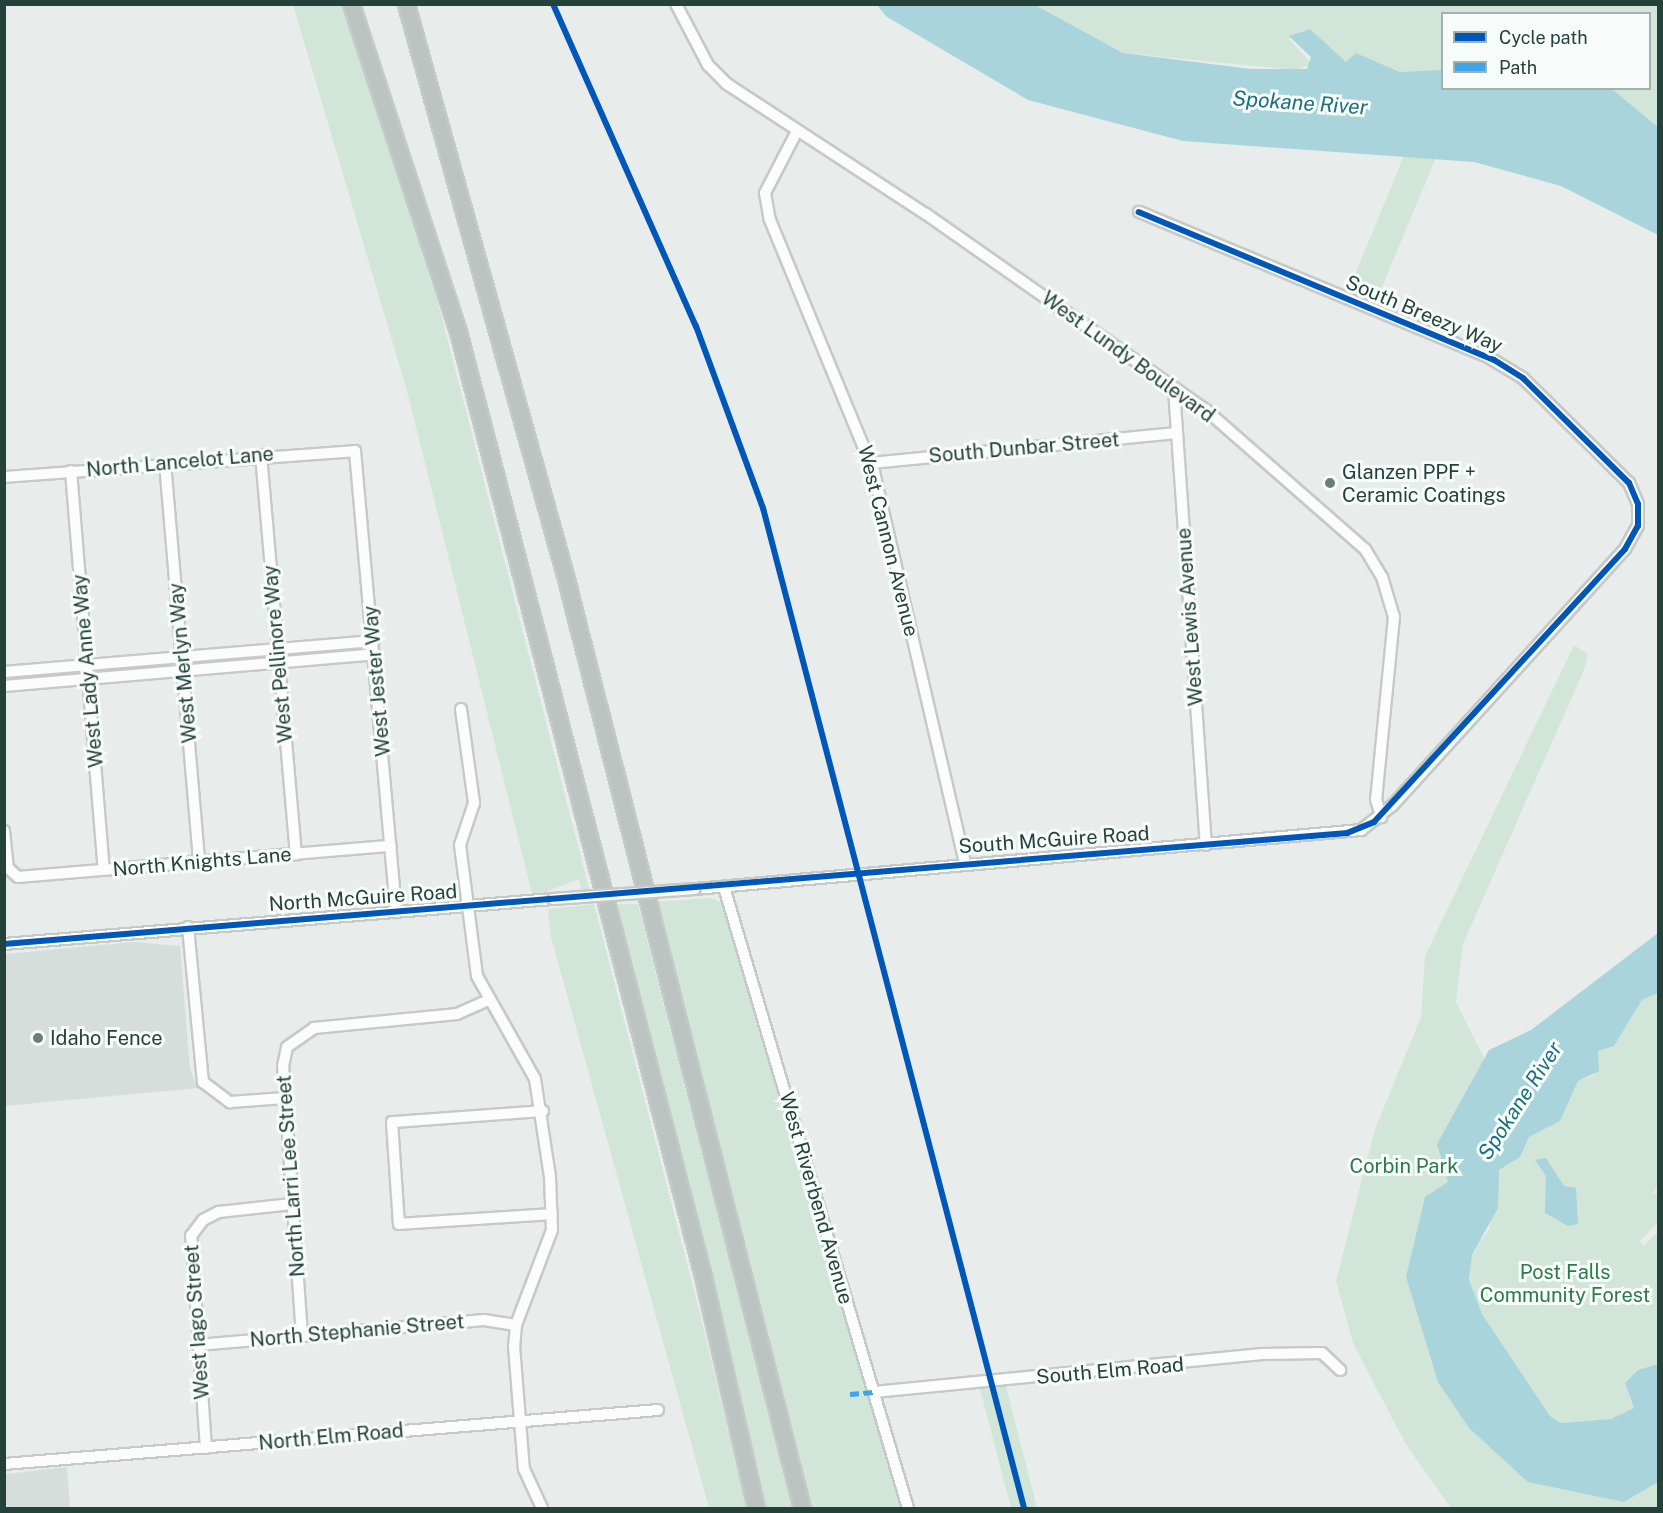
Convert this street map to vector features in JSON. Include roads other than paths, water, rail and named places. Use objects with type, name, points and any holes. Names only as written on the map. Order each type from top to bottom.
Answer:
[{"type":"highway","points":[[351,4],[462,346],[702,1272],[756,1509]]},
{"type":"highway","points":[[406,4],[565,576],[802,1509]]},
{"type":"street","name":"West Lundy Boulevard","points":[[676,4],[708,65],[796,131],[926,214],[1174,389],[1357,541],[1382,577],[1395,627],[1376,796],[1382,816]]},
{"type":"street","name":"West Cannon Avenue","points":[[796,131],[765,193],[770,220],[871,463],[965,863]]},
{"type":"street","name":"South Breezy Way","points":[[1139,212],[1494,360],[1523,378],[1629,483],[1638,504],[1638,526],[1625,549],[1382,816]]},
{"type":"street","name":"West Lewis Avenue","points":[[1174,389],[1206,845]]},
{"type":"street","name":"South Dunbar Street","points":[[871,463],[1177,433]]},
{"type":"street","name":"North Lancelot Lane","points":[[4,477],[261,454],[355,450]]},
{"type":"street","name":"West Jester Way","points":[[355,450],[374,641],[396,912]]},
{"type":"street","name":"West Pellinore Way","points":[[261,454],[296,854]]},
{"type":"street","name":"West Merlyn Way","points":[[165,463],[199,862]]},
{"type":"street","name":"West Lady Anne Way","points":[[71,471],[104,870]]},
{"type":"street","points":[[4,672],[278,651],[374,641]]},
{"type":"street","points":[[4,686],[375,654]]},
{"type":"street","points":[[461,709],[474,793],[473,812],[460,837],[476,970],[486,1001],[525,1057],[543,1111],[552,1214],[547,1254],[516,1325],[524,1469],[542,1509]]},
{"type":"street","name":"South McGuire Road","points":[[724,886],[965,863],[1347,833],[1382,816]]},
{"type":"street","name":"North Knights Lane","points":[[4,831],[8,868],[14,876],[391,846]]},
{"type":"street","name":"North McGuire Road","points":[[4,944],[188,927],[724,886]]},
{"type":"street","name":"West Riverbend Avenue","points":[[724,886],[908,1509]]},
{"type":"street","points":[[188,927],[203,1082],[230,1102],[285,1098]]},
{"type":"street","name":"North Larri Lee Street","points":[[302,1336],[284,1056],[306,1031],[457,1014],[486,1001]]},
{"type":"street","points":[[543,1111],[392,1122],[399,1224],[552,1214]]},
{"type":"street","name":"West Iago Street","points":[[206,1448],[190,1245],[196,1227],[219,1212],[292,1204]]},
{"type":"street","name":"North Stephanie Street","points":[[198,1345],[484,1320],[516,1325]]},
{"type":"street","name":"South Elm Road","points":[[874,1392],[1262,1354],[1322,1353],[1340,1370]]},
{"type":"street","name":"North Elm Road","points":[[4,1464],[658,1410]]},
{"type":"water","name":"Spokane River","points":[[877,5],[1035,5],[1123,53],[1251,69],[1307,69],[1311,57],[1289,36],[1310,29],[1346,62],[1356,53],[1400,72],[1441,70],[1441,90],[1613,90],[1658,127],[1658,235],[1561,186],[1474,162],[1183,141],[1028,100],[887,17]]},
{"type":"water","name":"Spokane River","points":[[1658,933],[1658,993],[1642,1000],[1614,1046],[1598,1051],[1599,1071],[1578,1081],[1560,1121],[1529,1137],[1520,1157],[1499,1170],[1498,1208],[1472,1255],[1469,1280],[1482,1314],[1550,1416],[1561,1423],[1611,1419],[1634,1408],[1625,1383],[1638,1370],[1658,1364],[1658,1482],[1624,1502],[1528,1482],[1469,1428],[1438,1382],[1406,1277],[1425,1197],[1448,1182],[1437,1144],[1489,1050],[1531,1030]]},
{"type":"water","points":[[1546,1158],[1564,1186],[1576,1188],[1578,1224],[1568,1226],[1545,1213],[1546,1176],[1535,1160]]},
{"type":"place","name":"Glanzen PPF + Ceramic Coatings","points":[[1330,483]]},
{"type":"place","name":"Idaho Fence","points":[[38,1038]]},
{"type":"park label","name":"Corbin Park","points":[[1404,1166]]},
{"type":"park label","name":"Post Falls Community Forest","points":[[1565,1284]]}]
